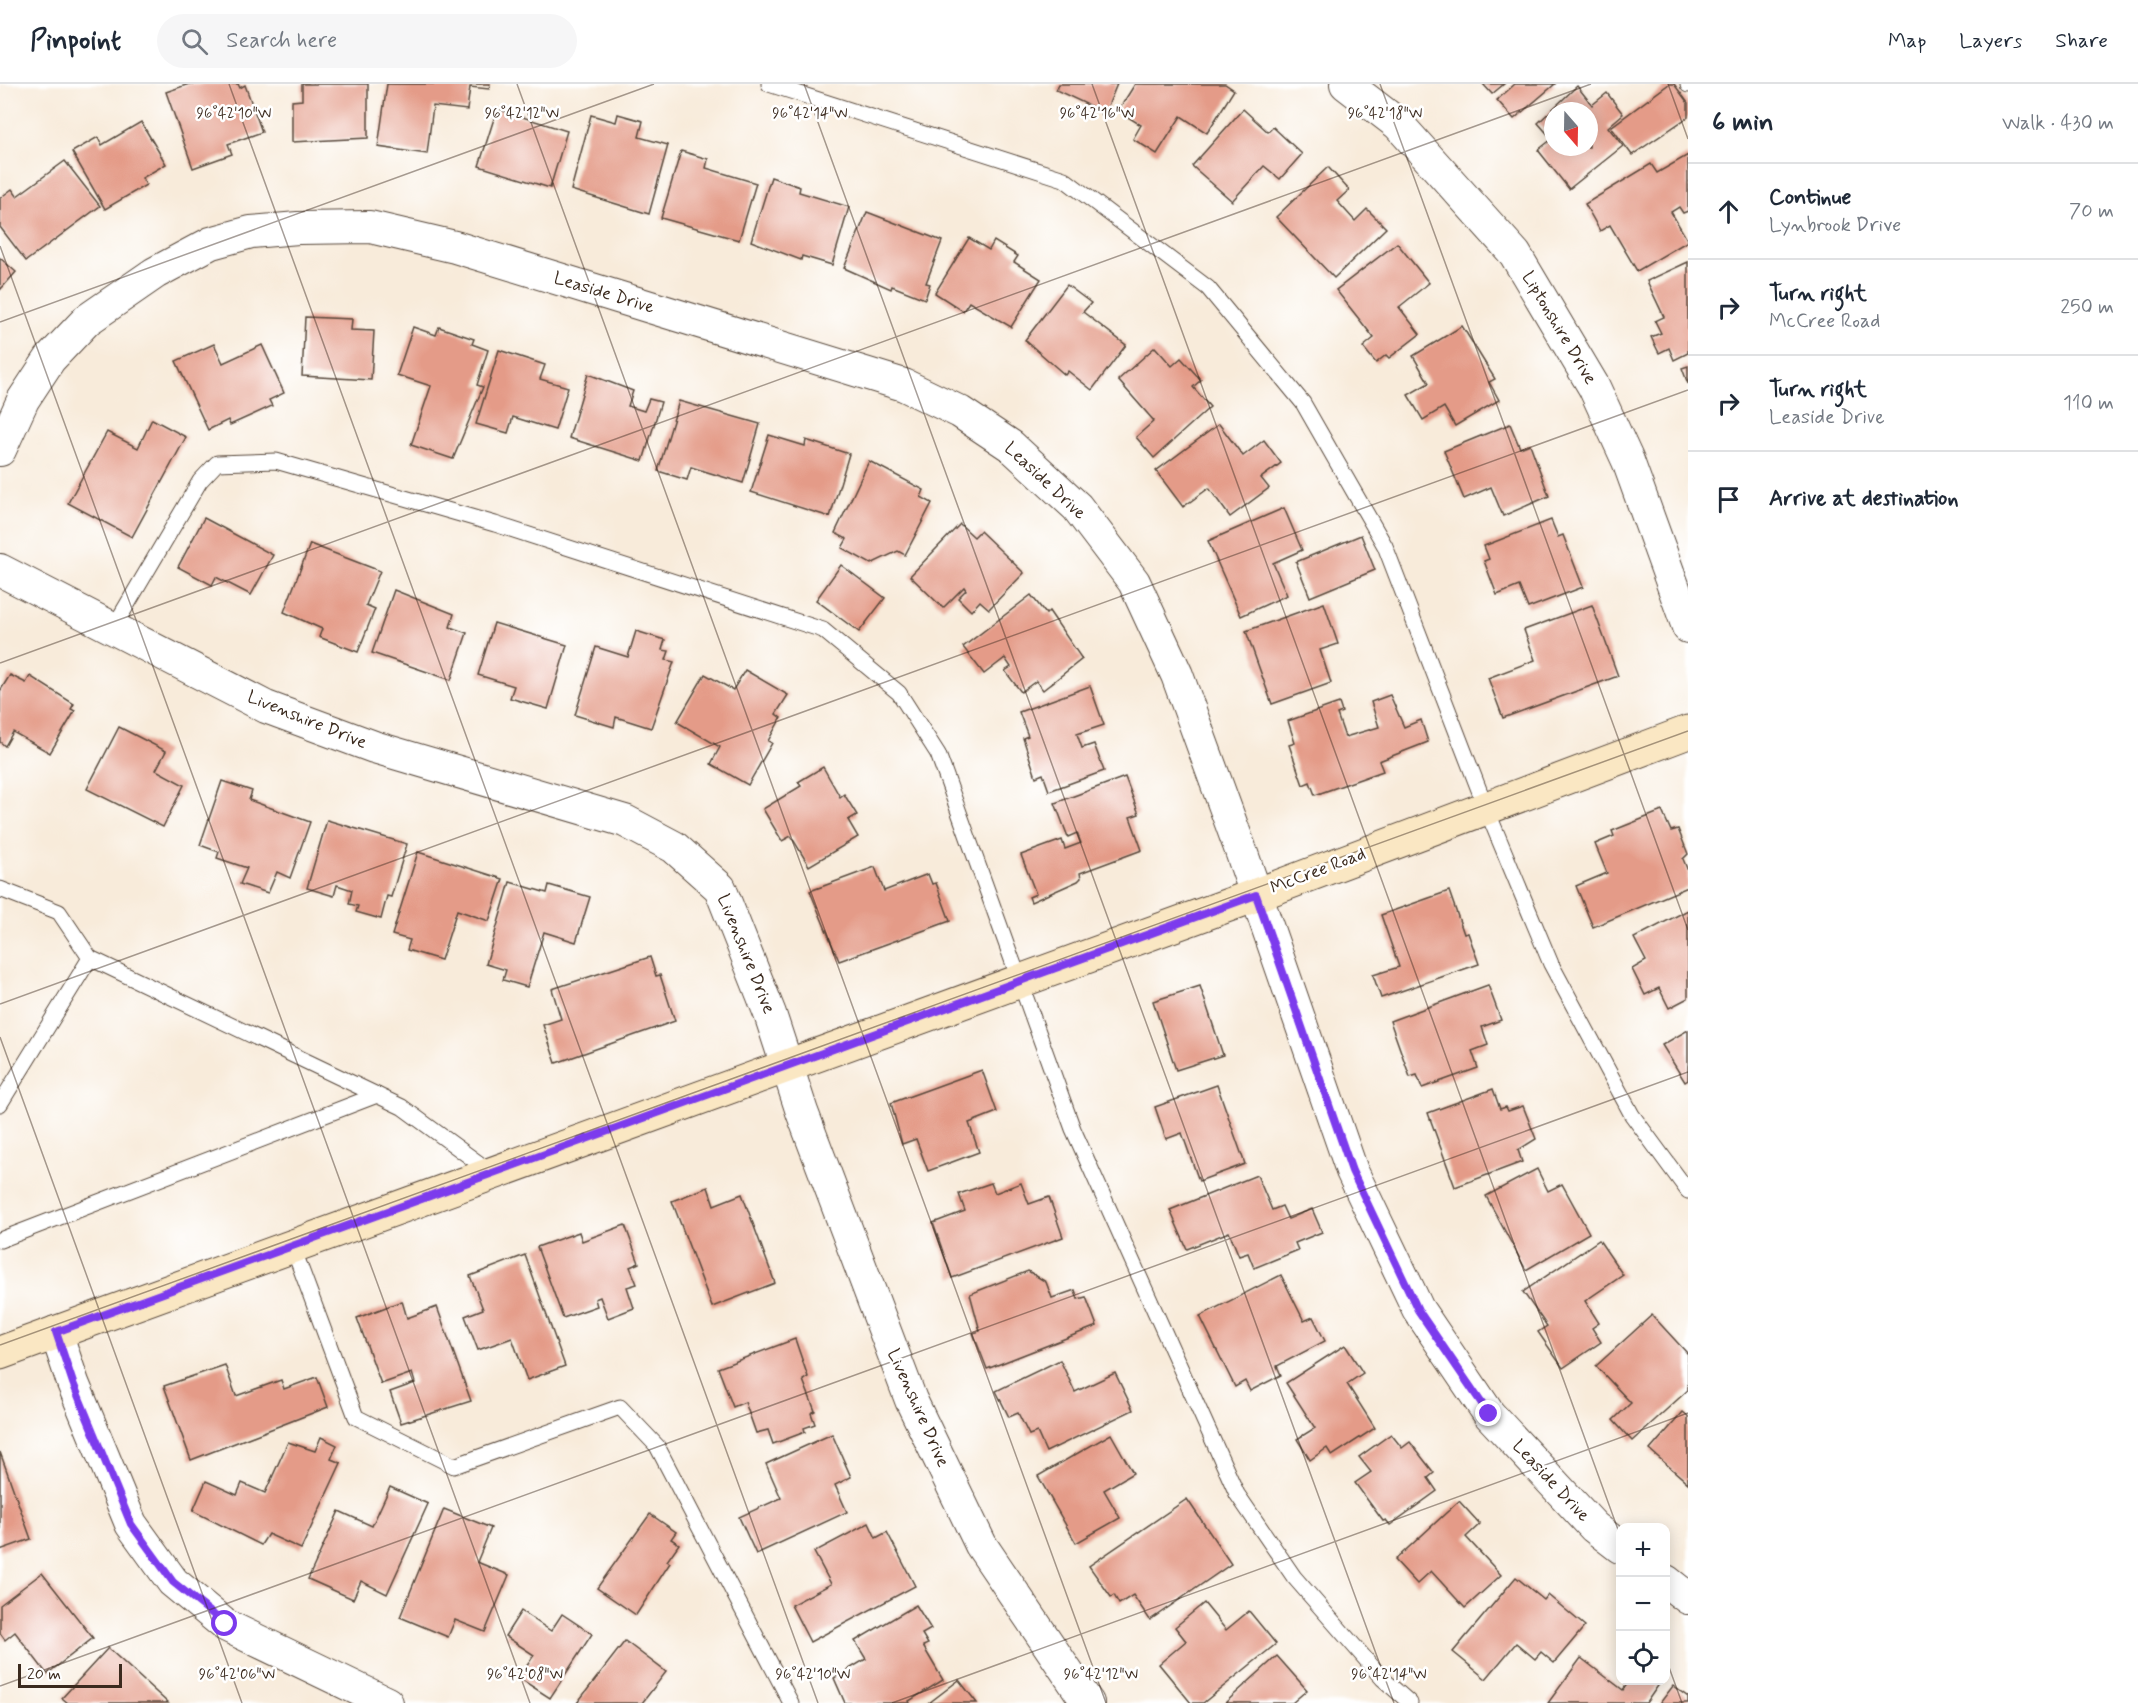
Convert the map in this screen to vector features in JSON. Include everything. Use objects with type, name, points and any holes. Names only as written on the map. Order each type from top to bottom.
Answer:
[{"type":"street","name":"Liptonshire Drive","points":[[1346,84],[1398,124],[1515,254],[1604,408],[1628,461],[1688,627]]},
{"type":"street","name":"Leaside Drive","points":[[0,450],[23,400],[50,359],[87,320],[154,273],[211,243],[251,232],[298,228],[370,227],[454,247],[904,385],[960,412],[1011,446],[1077,507],[1134,582],[1177,675],[1352,1171],[1418,1310],[1489,1414],[1594,1527],[1616,1544]]},
{"type":"street","name":"Livenshire Drive","points":[[0,570],[266,707],[374,747],[625,821],[674,847],[720,888],[770,1014],[911,1400],[981,1545],[1088,1703]]},
{"type":"street","name":"McCree Road","points":[[0,1353],[1256,895],[1688,732]]},
{"type":"street","points":[[56,1332],[73,1383],[131,1524],[173,1582],[225,1624],[387,1703]]},
{"type":"street","points":[[1670,1585],[1688,1598]]},
{"type":"lane","points":[[769,84],[1064,179],[1208,288],[1303,403],[1385,546],[1486,808],[1551,964],[1632,1115],[1688,1191]]},
{"type":"lane","points":[[114,627],[200,481],[217,463],[276,461],[495,524],[823,630],[899,693],[938,754],[1073,1129],[1237,1494],[1294,1577],[1383,1679],[1410,1703]]},
{"type":"lane","points":[[0,889],[59,912],[90,958],[402,1107],[492,1173]]},
{"type":"lane","points":[[0,1104],[90,958]]},
{"type":"lane","points":[[0,1240],[377,1095]]},
{"type":"lane","points":[[292,1245],[356,1417],[454,1466],[620,1407],[657,1446],[791,1703]]},
{"type":"building","points":[[189,84],[238,84],[240,88],[245,85],[262,132],[228,144],[232,154],[193,168],[166,92]]},
{"type":"building","points":[[302,84],[368,84],[368,138],[292,142],[292,101],[302,100]]},
{"type":"building","points":[[387,84],[490,84],[489,89],[470,87],[467,110],[433,106],[427,154],[378,147]]},
{"type":"building","points":[[1059,84],[1117,84],[1105,113],[1056,90]]},
{"type":"building","points":[[1135,84],[1225,84],[1234,90],[1207,133],[1181,116],[1157,154],[1133,139],[1141,125],[1118,111]]},
{"type":"building","points":[[1483,84],[1504,84],[1492,94]]},
{"type":"building","points":[[1515,84],[1555,84],[1514,119],[1497,100]]},
{"type":"building","points":[[1669,84],[1674,84],[1688,103],[1688,117],[1632,155],[1611,127]]},
{"type":"building","points":[[1577,86],[1590,102],[1560,102]]},
{"type":"building","points":[[1607,93],[1623,114],[1608,127],[1623,146],[1569,189],[1538,150],[1544,145],[1544,156],[1598,156],[1598,102],[1596,102]]},
{"type":"building","points":[[497,109],[567,131],[550,188],[479,166]]},
{"type":"building","points":[[1243,109],[1268,132],[1273,127],[1302,154],[1280,179],[1264,166],[1232,201],[1192,166]]},
{"type":"building","points":[[618,114],[643,121],[639,137],[668,145],[649,214],[571,190],[591,115],[616,122]]},
{"type":"building","points":[[1544,117],[1544,130],[1538,123]]},
{"type":"building","points":[[141,122],[166,164],[142,178],[146,185],[105,209],[72,152],[98,137],[102,145]]},
{"type":"building","points":[[681,151],[708,159],[706,168],[756,183],[739,240],[661,218]]},
{"type":"building","points":[[1688,155],[1688,211],[1683,213],[1679,207],[1671,212],[1688,241],[1637,271],[1610,225],[1600,231],[1585,204],[1651,164],[1657,173]]},
{"type":"building","points":[[65,161],[100,206],[26,261],[0,227],[0,198],[12,189],[17,196]]},
{"type":"building","points":[[1328,167],[1349,190],[1337,201],[1355,221],[1367,209],[1386,228],[1334,278],[1276,217]]},
{"type":"building","points":[[771,177],[800,187],[799,192],[849,207],[832,265],[802,256],[801,260],[751,241]]},
{"type":"building","points":[[867,212],[942,241],[926,283],[930,284],[925,299],[892,286],[891,289],[844,268]]},
{"type":"building","points":[[969,238],[989,250],[994,241],[1018,256],[1014,262],[1041,279],[1011,327],[969,302],[963,311],[935,293]]},
{"type":"building","points":[[1397,243],[1429,283],[1399,307],[1420,334],[1389,358],[1386,355],[1376,363],[1363,347],[1374,338],[1336,290]]},
{"type":"building","points":[[0,258],[16,272],[0,290]]},
{"type":"building","points":[[1688,262],[1688,353],[1674,360],[1669,348],[1659,353],[1651,337],[1661,333],[1655,321],[1664,317],[1647,281]]},
{"type":"building","points":[[1067,285],[1091,303],[1083,312],[1126,345],[1092,390],[1068,371],[1065,375],[1025,340]]},
{"type":"building","points":[[305,317],[352,319],[351,330],[374,331],[371,380],[302,376]]},
{"type":"building","points":[[1462,326],[1495,379],[1489,382],[1499,400],[1455,426],[1444,407],[1423,420],[1408,395],[1429,383],[1413,356]]},
{"type":"building","points":[[413,327],[436,335],[439,327],[474,339],[472,344],[488,350],[477,385],[483,387],[453,459],[411,445],[431,386],[397,375]]},
{"type":"building","points":[[214,344],[223,363],[262,345],[284,393],[269,400],[272,406],[230,425],[228,420],[208,430],[176,361]]},
{"type":"building","points":[[1155,347],[1172,366],[1181,358],[1201,380],[1193,387],[1210,407],[1154,458],[1136,437],[1154,421],[1118,380]]},
{"type":"building","points":[[499,350],[545,365],[540,379],[568,387],[555,430],[513,417],[508,433],[476,424]]},
{"type":"building","points":[[1688,366],[1688,384],[1682,368]]},
{"type":"building","points":[[588,374],[633,391],[628,406],[644,411],[649,399],[661,402],[643,461],[569,438]]},
{"type":"building","points":[[679,401],[760,424],[743,483],[691,467],[687,480],[658,471]]},
{"type":"building","points":[[152,419],[186,437],[132,537],[68,503],[107,432],[138,448]]},
{"type":"building","points":[[1219,424],[1243,456],[1264,440],[1281,463],[1261,478],[1269,488],[1230,517],[1209,488],[1183,507],[1156,471]]},
{"type":"building","points":[[1510,424],[1520,448],[1530,444],[1549,496],[1503,516],[1491,487],[1464,499],[1444,451]]},
{"type":"building","points":[[769,435],[805,446],[806,440],[849,454],[830,517],[751,492]]},
{"type":"building","points":[[869,461],[924,490],[921,497],[932,503],[905,555],[898,551],[871,564],[842,548],[847,539],[835,533]]},
{"type":"building","points":[[1284,508],[1302,550],[1273,563],[1287,595],[1241,616],[1208,541]]},
{"type":"building","points":[[204,518],[273,555],[251,595],[216,577],[212,585],[178,567]]},
{"type":"building","points":[[1551,520],[1558,537],[1563,535],[1583,587],[1528,608],[1519,586],[1497,595],[1484,561],[1489,559],[1484,546]]},
{"type":"building","points":[[960,524],[974,537],[980,531],[1024,573],[989,609],[980,601],[971,611],[958,598],[966,590],[964,587],[943,608],[910,576]]},
{"type":"building","points":[[1361,535],[1375,570],[1310,597],[1296,562]]},
{"type":"building","points":[[310,544],[380,571],[366,605],[375,609],[358,652],[319,637],[322,629],[284,612]]},
{"type":"building","points":[[841,565],[885,598],[859,632],[816,600]]},
{"type":"building","points":[[394,590],[454,614],[450,627],[467,633],[451,680],[372,653]]},
{"type":"building","points":[[1031,595],[1046,614],[1049,611],[1082,659],[1043,690],[1036,681],[1021,692],[1005,671],[1011,667],[1005,658],[984,674],[963,647]]},
{"type":"building","points":[[1324,603],[1338,644],[1320,650],[1331,683],[1272,704],[1246,631]]},
{"type":"building","points":[[1592,605],[1618,676],[1503,718],[1488,678],[1535,660],[1524,630]]},
{"type":"building","points":[[494,623],[567,645],[548,709],[510,698],[514,686],[478,675]]},
{"type":"building","points":[[636,631],[665,640],[662,650],[669,651],[666,660],[674,662],[651,728],[616,717],[614,727],[575,715],[596,647],[628,657]]},
{"type":"building","points":[[745,670],[788,695],[776,714],[781,718],[768,741],[772,743],[748,785],[711,764],[720,747],[677,722],[705,674],[733,690]]},
{"type":"building","points":[[10,675],[26,683],[30,676],[74,704],[71,709],[75,711],[50,753],[13,732],[5,746],[0,742],[0,691]]},
{"type":"building","points":[[1090,686],[1104,725],[1077,734],[1082,748],[1094,744],[1104,771],[1049,791],[1043,774],[1036,777],[1023,738],[1028,736],[1019,712]]},
{"type":"building","points":[[1390,695],[1404,727],[1421,720],[1428,742],[1379,761],[1383,771],[1315,795],[1310,782],[1303,785],[1289,745],[1295,743],[1288,721],[1339,703],[1342,712],[1337,714],[1345,737],[1379,727],[1371,702]]},
{"type":"building","points":[[119,727],[166,751],[156,770],[184,785],[163,827],[87,789]]},
{"type":"building","points":[[823,767],[840,797],[844,794],[857,815],[848,820],[858,837],[809,866],[791,836],[782,841],[763,809],[801,786],[798,782]]},
{"type":"building","points":[[1125,777],[1139,814],[1130,817],[1142,850],[1080,873],[1081,878],[1078,881],[1031,902],[1029,897],[1036,894],[1021,855],[1062,840],[1065,849],[1081,843],[1077,833],[1068,837],[1055,803]]},
{"type":"building","points":[[222,781],[252,791],[249,800],[310,822],[290,878],[277,872],[268,893],[240,884],[247,868],[217,858],[219,852],[200,845]]},
{"type":"building","points":[[1662,811],[1671,831],[1678,829],[1688,854],[1683,859],[1688,871],[1688,887],[1593,927],[1576,886],[1607,873],[1595,844],[1614,836],[1612,831]]},
{"type":"building","points":[[327,820],[407,844],[391,897],[387,896],[381,919],[356,912],[358,906],[349,904],[352,890],[337,885],[334,896],[307,888]]},
{"type":"building","points":[[418,852],[503,879],[489,921],[457,910],[441,960],[407,950],[410,940],[392,935]]},
{"type":"building","points":[[875,867],[884,891],[928,874],[932,884],[936,883],[950,921],[839,961],[810,891]]},
{"type":"building","points":[[510,882],[547,893],[549,885],[590,897],[576,942],[544,932],[527,987],[503,980],[506,970],[486,964]]},
{"type":"building","points":[[1449,891],[1464,934],[1468,933],[1479,964],[1381,998],[1373,975],[1399,967],[1381,915]]},
{"type":"building","points":[[1688,910],[1688,998],[1669,1008],[1659,988],[1645,995],[1632,969],[1646,961],[1634,938]]},
{"type":"building","points":[[650,957],[656,976],[660,975],[675,1021],[556,1063],[543,1025],[561,1019],[552,989]]},
{"type":"building","points":[[1488,985],[1501,1020],[1482,1027],[1488,1045],[1472,1051],[1478,1068],[1422,1088],[1417,1075],[1410,1077],[1390,1021]]},
{"type":"building","points":[[1200,986],[1223,1055],[1176,1070],[1153,1001]]},
{"type":"building","points":[[1688,1030],[1688,1080],[1685,1082],[1662,1045]]},
{"type":"building","points":[[982,1070],[997,1112],[969,1123],[979,1152],[928,1171],[916,1139],[902,1144],[891,1103]]},
{"type":"building","points":[[1217,1085],[1245,1164],[1199,1181],[1182,1133],[1166,1139],[1155,1107]]},
{"type":"building","points":[[1493,1089],[1500,1109],[1506,1107],[1508,1111],[1523,1106],[1536,1139],[1518,1150],[1522,1162],[1455,1187],[1428,1113]]},
{"type":"building","points":[[1537,1169],[1548,1191],[1562,1184],[1589,1233],[1526,1270],[1486,1196]]},
{"type":"building","points":[[1257,1175],[1272,1210],[1282,1206],[1288,1219],[1312,1209],[1322,1232],[1295,1243],[1298,1250],[1254,1268],[1248,1253],[1239,1256],[1229,1232],[1187,1249],[1170,1210]]},
{"type":"building","points":[[991,1183],[995,1193],[1021,1183],[1029,1204],[1049,1197],[1063,1237],[952,1278],[933,1223],[965,1211],[959,1194]]},
{"type":"building","points":[[708,1187],[714,1205],[742,1194],[775,1283],[712,1307],[672,1201]]},
{"type":"building","points":[[625,1225],[639,1263],[630,1267],[637,1284],[627,1287],[634,1308],[608,1318],[600,1297],[595,1299],[597,1306],[563,1318],[537,1247],[579,1232],[582,1241]]},
{"type":"building","points":[[1599,1240],[1623,1275],[1585,1301],[1599,1323],[1592,1328],[1601,1342],[1563,1368],[1538,1332],[1547,1326],[1523,1292]]},
{"type":"building","points":[[525,1255],[565,1366],[527,1380],[512,1338],[478,1350],[465,1316],[483,1309],[470,1276]]},
{"type":"building","points":[[1028,1271],[1046,1282],[1052,1298],[1075,1290],[1078,1299],[1086,1297],[1097,1326],[987,1369],[973,1333],[980,1331],[970,1294]]},
{"type":"building","points":[[1281,1275],[1304,1321],[1313,1317],[1325,1341],[1277,1366],[1281,1375],[1250,1391],[1245,1381],[1235,1387],[1200,1316]]},
{"type":"building","points":[[402,1301],[407,1318],[437,1307],[471,1401],[401,1423],[390,1392],[415,1383],[412,1373],[381,1384],[357,1318]]},
{"type":"building","points":[[1652,1315],[1688,1354],[1688,1390],[1632,1441],[1613,1420],[1631,1403],[1596,1366]]},
{"type":"building","points":[[795,1339],[808,1377],[803,1380],[815,1411],[811,1413],[815,1424],[804,1428],[805,1432],[773,1444],[768,1430],[756,1433],[745,1402],[733,1407],[718,1368]]},
{"type":"building","points":[[1345,1345],[1363,1373],[1347,1384],[1375,1428],[1332,1456],[1327,1448],[1310,1460],[1297,1439],[1315,1428],[1286,1383]]},
{"type":"building","points":[[1060,1360],[1075,1392],[1115,1373],[1133,1410],[1046,1452],[1037,1432],[1029,1435],[1018,1413],[1009,1417],[996,1391]]},
{"type":"building","points":[[225,1365],[236,1396],[281,1380],[284,1389],[317,1377],[328,1407],[191,1460],[164,1386]]},
{"type":"building","points":[[1683,1412],[1688,1416],[1688,1483],[1650,1450]]},
{"type":"building","points":[[832,1434],[851,1477],[835,1485],[847,1512],[756,1554],[739,1517],[781,1498],[766,1464]]},
{"type":"building","points":[[1111,1434],[1133,1473],[1104,1490],[1120,1518],[1076,1543],[1038,1476]]},
{"type":"building","points":[[1391,1434],[1402,1448],[1410,1442],[1434,1473],[1428,1478],[1437,1491],[1390,1525],[1386,1520],[1383,1521],[1355,1483],[1371,1472],[1359,1457]]},
{"type":"building","points":[[321,1437],[337,1445],[331,1459],[341,1463],[301,1549],[268,1534],[261,1545],[193,1511],[206,1481],[237,1495],[242,1483],[265,1493],[288,1442],[315,1451]]},
{"type":"building","points":[[0,1452],[31,1539],[0,1550]]},
{"type":"building","points":[[390,1487],[428,1504],[387,1594],[361,1581],[353,1599],[308,1579],[339,1511],[372,1526]]},
{"type":"building","points":[[1187,1499],[1231,1564],[1150,1620],[1133,1595],[1119,1604],[1114,1595],[1111,1597],[1089,1566]]},
{"type":"building","points":[[1459,1501],[1480,1524],[1466,1537],[1501,1575],[1465,1608],[1431,1571],[1417,1584],[1395,1560]]},
{"type":"building","points":[[444,1509],[491,1528],[477,1562],[509,1575],[485,1632],[455,1620],[448,1637],[400,1617]]},
{"type":"building","points":[[650,1514],[676,1532],[671,1539],[679,1544],[667,1561],[670,1563],[636,1615],[597,1588]]},
{"type":"building","points":[[869,1523],[876,1538],[887,1532],[915,1586],[810,1642],[791,1605],[831,1584],[814,1552]]},
{"type":"building","points":[[42,1573],[93,1638],[47,1674],[15,1632],[5,1640],[0,1633],[0,1605]]},
{"type":"building","points":[[1516,1577],[1544,1600],[1548,1595],[1585,1626],[1554,1663],[1541,1652],[1535,1659],[1516,1643],[1486,1679],[1453,1652]]},
{"type":"building","points":[[1204,1603],[1226,1630],[1249,1611],[1276,1644],[1203,1703],[1191,1703],[1159,1664],[1186,1641],[1175,1627]]},
{"type":"building","points":[[916,1605],[931,1629],[922,1634],[928,1644],[923,1646],[943,1680],[909,1701],[910,1703],[845,1703],[834,1678],[866,1659],[855,1641]]},
{"type":"building","points":[[521,1611],[551,1631],[562,1614],[592,1634],[550,1698],[519,1678],[534,1655],[505,1636]]},
{"type":"building","points":[[625,1641],[666,1672],[642,1703],[577,1703]]},
{"type":"building","points":[[108,1648],[168,1703],[68,1703],[62,1698]]},
{"type":"building","points":[[1277,1656],[1307,1690],[1292,1703],[1225,1703]]},
{"type":"building","points":[[1581,1658],[1623,1690],[1626,1685],[1659,1685],[1646,1703],[1548,1703]]},
{"type":"building","points":[[959,1680],[977,1703],[929,1703]]},
{"type":"building","points":[[1673,1686],[1688,1697],[1688,1703],[1660,1703]]},
{"type":"route","points":[[225,1624],[173,1582],[131,1524],[73,1383],[56,1332],[1256,895],[1352,1171],[1418,1310],[1489,1414]]}]
